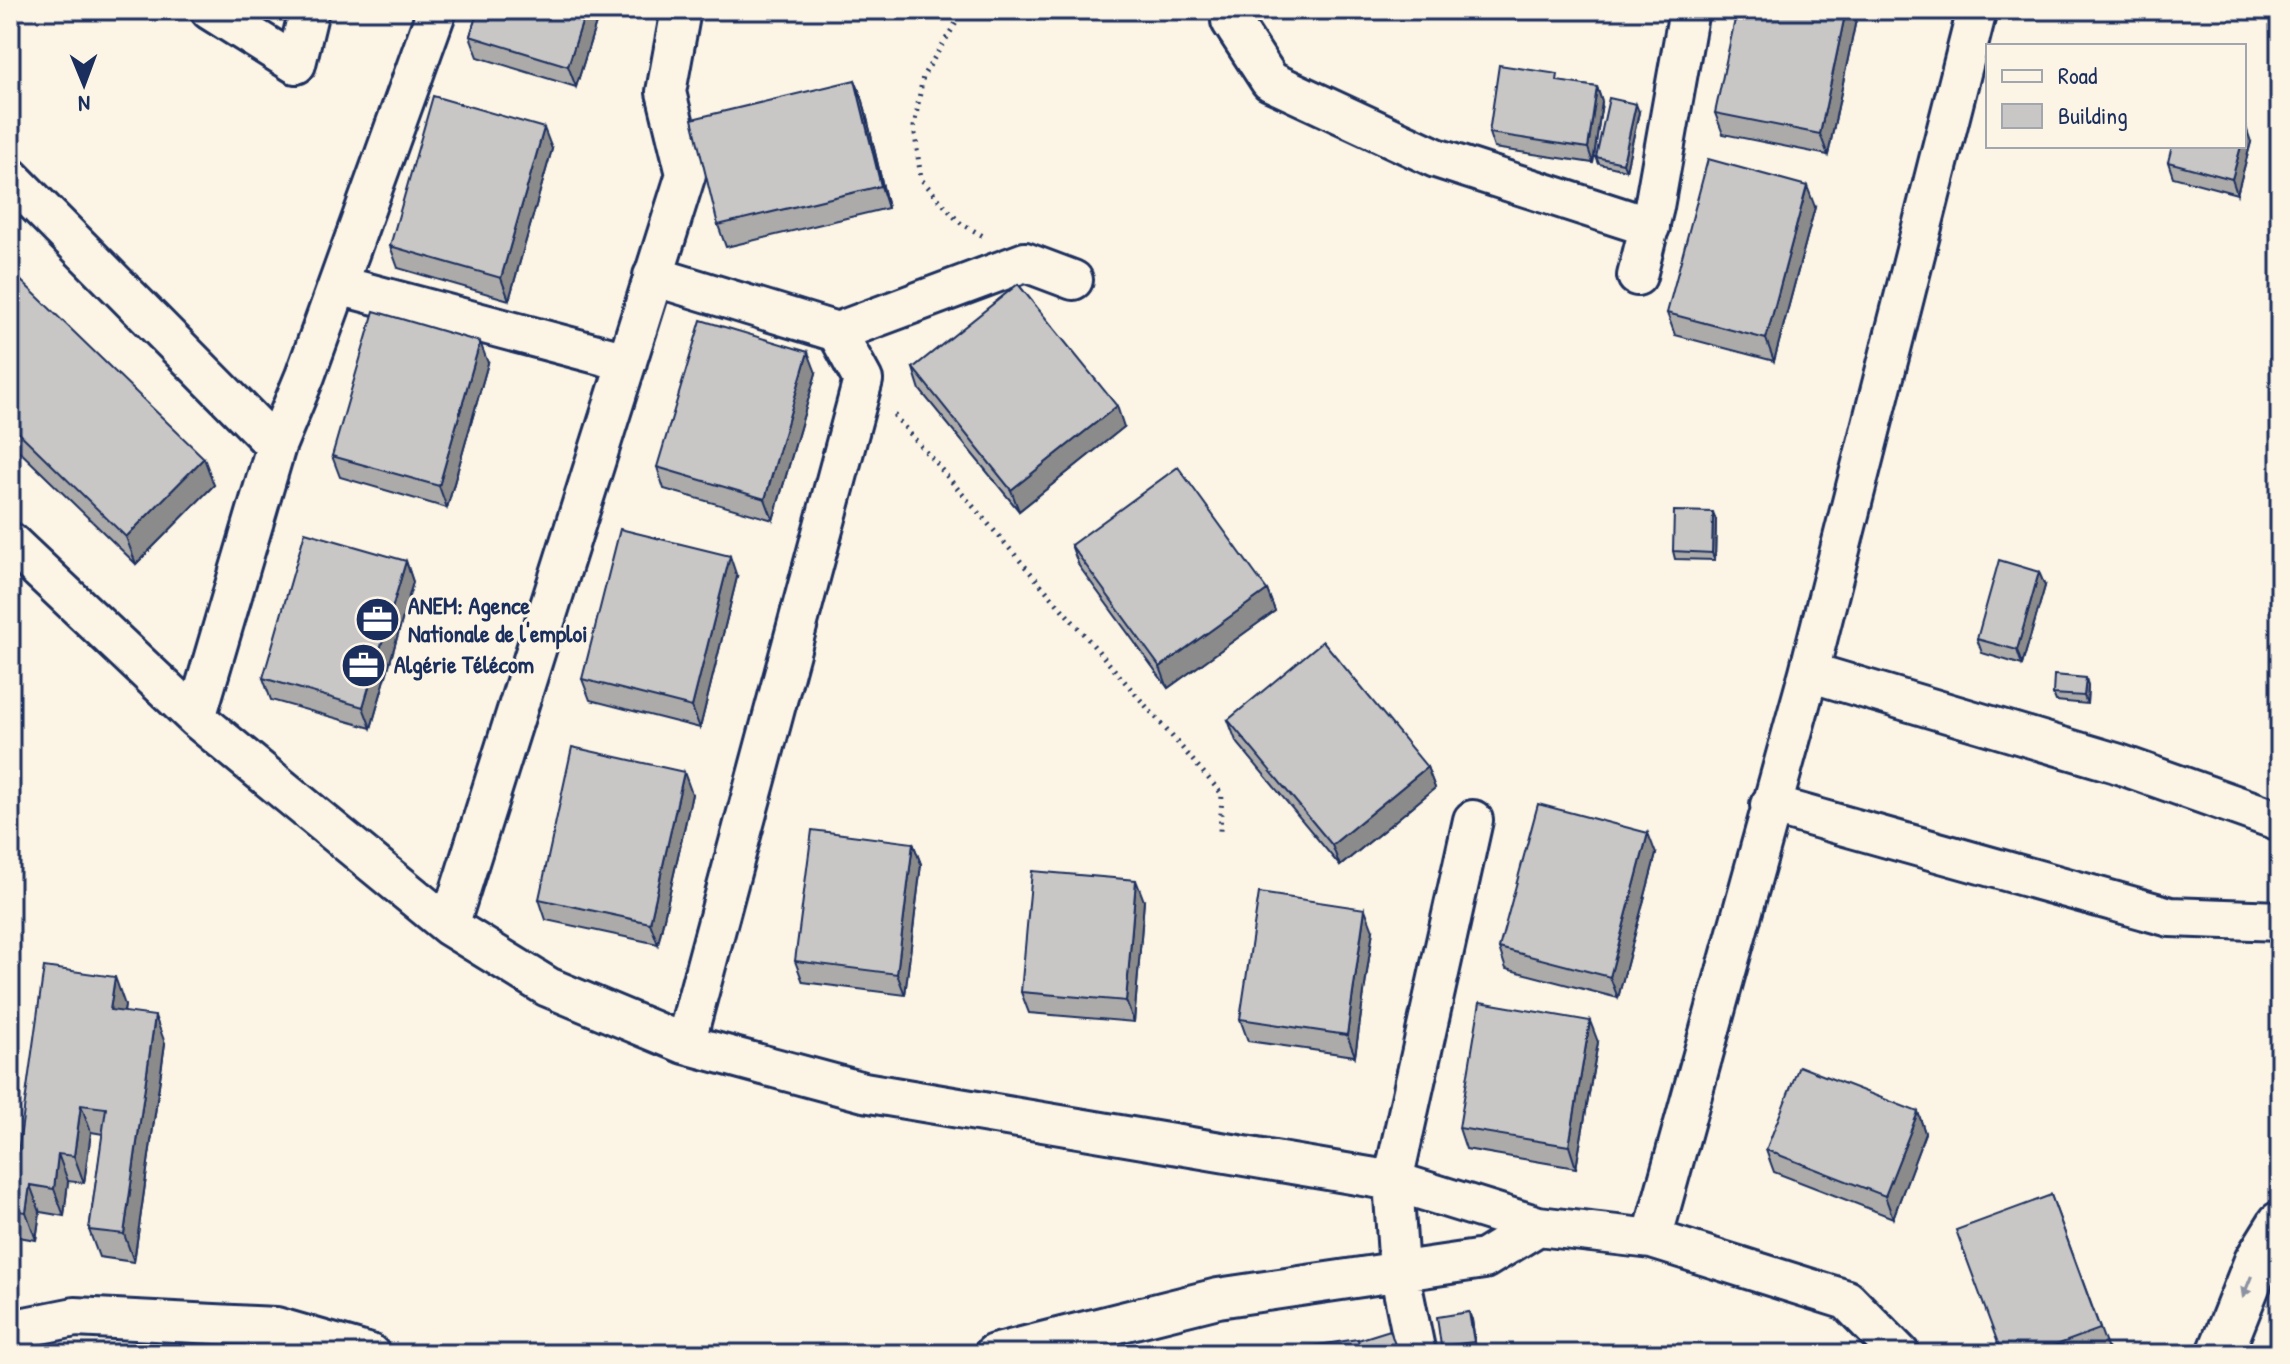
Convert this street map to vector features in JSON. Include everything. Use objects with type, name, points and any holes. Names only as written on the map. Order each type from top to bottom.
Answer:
[{"type":"main road","points":[[2220,1354],[2257,1261],[2280,1224]]},
{"type":"street","points":[[210,10],[296,64],[309,10]]},
{"type":"street","points":[[196,718],[276,446],[437,10]]},
{"type":"street","points":[[449,926],[686,174],[666,92],[681,10]]},
{"type":"street","points":[[1233,10],[1231,21],[1270,81],[1436,158],[1650,227]]},
{"type":"street","points":[[1637,276],[1650,227],[1689,10]]},
{"type":"street","points":[[1652,1239],[1809,672],[1977,10]]},
{"type":"street","points":[[10,177],[276,446]]},
{"type":"street","points":[[653,276],[837,332],[1025,262],[1073,280]]},
{"type":"street","points":[[338,285],[627,362]]},
{"type":"street","points":[[685,1044],[863,380],[837,332]]},
{"type":"street","points":[[10,542],[196,718],[449,926],[548,987],[685,1044],[864,1092],[1393,1181],[1538,1226],[1652,1239],[1847,1300],[1900,1354]]},
{"type":"street","points":[[1809,672],[2116,763],[2280,821]]},
{"type":"street","points":[[1770,805],[2170,917],[2280,921]]},
{"type":"street","points":[[1416,1354],[1399,1271],[1393,1181],[1473,820]]},
{"type":"street","points":[[994,1354],[1218,1298],[1484,1259],[1538,1226]]},
{"type":"street","points":[[10,1330],[75,1317],[276,1327],[370,1354]]},
{"type":"path","points":[[964,10],[923,76],[914,127],[921,179],[959,222],[1025,262]]},
{"type":"path","points":[[863,380],[1222,794],[1220,831]]},
{"type":"building","points":[[478,10],[586,10],[568,66],[470,36]]},
{"type":"building","points":[[1737,10],[1846,10],[1820,134],[1715,113]]},
{"type":"building","points":[[1499,65],[1558,74],[1557,81],[1597,87],[1588,148],[1489,133]]},
{"type":"building","points":[[855,80],[881,186],[718,225],[692,119]]},
{"type":"building","points":[[433,96],[544,128],[501,278],[390,246]]},
{"type":"building","points":[[1609,98],[1636,104],[1623,163],[1596,157]]},
{"type":"building","points":[[2172,148],[2240,148],[2232,179],[2168,162]]},
{"type":"building","points":[[1708,159],[1807,186],[1766,339],[1667,313]]},
{"type":"building","points":[[10,270],[204,458],[126,537],[10,424]]},
{"type":"building","points":[[1018,284],[1117,406],[1011,490],[913,368]]},
{"type":"building","points":[[374,311],[480,342],[439,486],[332,456]]},
{"type":"building","points":[[701,320],[808,352],[765,499],[657,467]]},
{"type":"building","points":[[1178,467],[1267,590],[1160,667],[1071,545]]},
{"type":"building","points":[[1674,511],[1713,512],[1712,553],[1673,551]]},
{"type":"building","points":[[620,529],[730,556],[692,707],[582,679]]},
{"type":"building","points":[[305,532],[406,561],[363,707],[263,678]]},
{"type":"building","points":[[1999,560],[2039,572],[2017,650],[1977,639]]},
{"type":"building","points":[[1323,641],[1427,767],[1332,845],[1228,720]]},
{"type":"building","points":[[2054,675],[2086,678],[2084,696],[2053,694]]},
{"type":"building","points":[[572,747],[684,772],[650,923],[539,899]]},
{"type":"building","points":[[1538,804],[1648,833],[1610,977],[1499,948]]},
{"type":"building","points":[[812,830],[913,843],[897,974],[795,961]]},
{"type":"building","points":[[1032,871],[1136,880],[1126,1001],[1021,992]]},
{"type":"building","points":[[1259,893],[1365,909],[1347,1035],[1240,1019]]},
{"type":"building","points":[[44,967],[115,977],[110,1010],[155,1016],[124,1234],[89,1230],[106,1108],[81,1105],[74,1156],[58,1154],[54,1189],[30,1185],[26,1212],[10,1210]]},
{"type":"building","points":[[1480,1002],[1590,1021],[1569,1146],[1459,1128]]},
{"type":"building","points":[[1799,1066],[1918,1112],[1885,1196],[1766,1150]]},
{"type":"building","points":[[2051,1195],[2100,1329],[2032,1354],[2002,1354],[1956,1230]]},
{"type":"building","points":[[1469,1312],[1474,1342],[1441,1346],[1437,1317]]},
{"type":"building","points":[[1390,1330],[1398,1354],[1361,1354],[1358,1340]]},
{"type":"building","points":[[1358,1339],[1360,1354],[1260,1354]]},
{"type":"place","name":"ANEM: Agence Nationale de l'emploi","points":[[377,620]]},
{"type":"place","name":"Algérie Télécom","points":[[363,665]]}]
